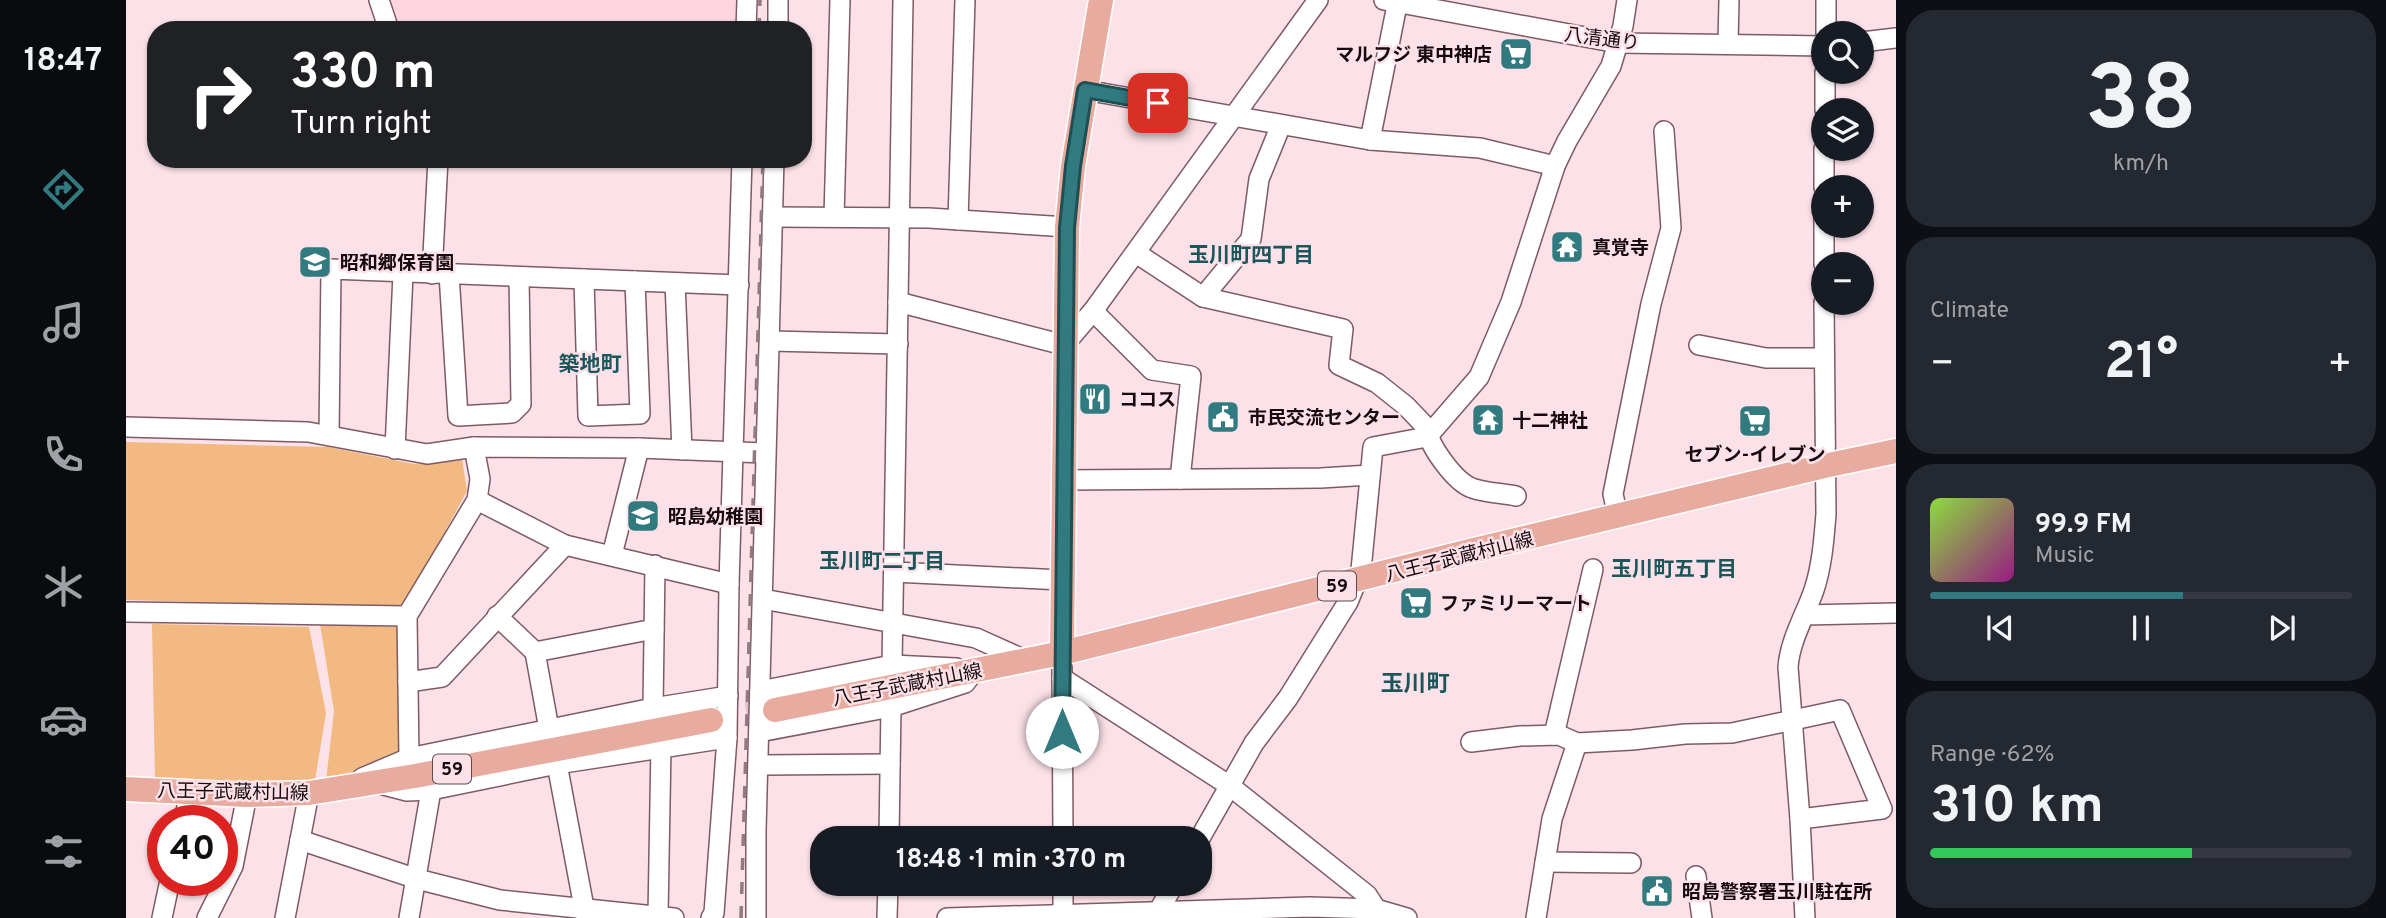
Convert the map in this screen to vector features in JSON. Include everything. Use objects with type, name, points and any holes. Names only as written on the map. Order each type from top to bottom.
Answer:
[{"type":"main road","points":[[1062,653],[1067,228],[1073,166],[1101,0]]},
{"type":"main road","name":"八王子武蔵村山線","points":[[767,700],[978,670],[1062,653],[1357,582],[1466,552],[1896,451]]},
{"type":"main road","name":"八王子武蔵村山線","points":[[126,789],[247,794],[321,792],[719,729]]},
{"type":"street","points":[[380,0],[386,21]]},
{"type":"street","points":[[746,21],[747,0]]},
{"type":"street","points":[[778,0],[778,21]]},
{"type":"street","points":[[834,217],[840,0]]},
{"type":"street","points":[[892,665],[904,0]]},
{"type":"street","points":[[958,220],[965,0]]},
{"type":"street","points":[[898,302],[1065,345],[1136,253],[1318,0]]},
{"type":"street","points":[[1207,826],[1254,743],[1288,698],[1348,602],[1357,582],[1361,570],[1373,447],[1427,437],[1479,377],[1511,302],[1555,166],[1612,66],[1627,0]]},
{"type":"street","points":[[1728,44],[1729,0]]},
{"type":"street","points":[[1826,0],[1826,21]]},
{"type":"street","points":[[1370,140],[1393,1]]},
{"type":"street","name":"八清通り","points":[[1393,1],[1618,43],[1811,47]]},
{"type":"street","points":[[1874,41],[1896,38]]},
{"type":"street","points":[[1085,90],[1370,140],[1480,148],[1555,166]]},
{"type":"street","points":[[1203,297],[1251,239],[1259,179],[1281,125]]},
{"type":"street","points":[[1618,517],[1614,494],[1651,304],[1671,228],[1664,131]]},
{"type":"street","points":[[438,168],[441,274],[458,416],[512,413],[521,404],[519,277]]},
{"type":"street","points":[[711,918],[714,914],[719,729],[728,696],[742,168]]},
{"type":"street","points":[[756,918],[759,732],[767,700],[763,599],[774,168]]},
{"type":"street","points":[[771,217],[958,220],[1067,228]]},
{"type":"street","points":[[1136,253],[1203,297],[1343,330],[1339,365],[1377,383],[1406,406],[1427,428],[1427,437],[1451,471],[1471,488],[1516,496]]},
{"type":"street","points":[[330,435],[331,269],[402,274],[739,285]]},
{"type":"street","points":[[395,449],[402,274]]},
{"type":"street","points":[[584,279],[589,416],[640,414],[635,281]]},
{"type":"street","points":[[675,282],[682,450]]},
{"type":"street","points":[[1093,311],[1153,370],[1191,376],[1180,479]]},
{"type":"street","points":[[1805,918],[1788,667],[1789,649],[1815,587],[1823,548],[1826,514],[1824,315]]},
{"type":"street","points":[[771,341],[898,344]]},
{"type":"street","points":[[1699,345],[1766,358],[1824,358]]},
{"type":"street","points":[[126,427],[308,432],[427,454],[474,447],[639,448],[765,453]]},
{"type":"street","points":[[409,758],[407,616],[477,500],[480,479],[474,447]]},
{"type":"street","points":[[612,555],[639,448]]},
{"type":"street","points":[[1064,480],[1321,478],[1370,475]]},
{"type":"street","points":[[477,500],[565,545],[729,584]]},
{"type":"street","points":[[408,682],[442,677],[565,545]]},
{"type":"street","points":[[653,708],[655,565]]},
{"type":"street","points":[[1554,735],[1592,569]]},
{"type":"street","points":[[894,572],[1062,580]]},
{"type":"street","points":[[763,599],[976,638],[1025,660]]},
{"type":"street","points":[[126,612],[407,616]]},
{"type":"street","points":[[1804,615],[1896,613]]},
{"type":"street","points":[[497,616],[535,652],[550,729]]},
{"type":"street","points":[[535,652],[654,628]]},
{"type":"street","points":[[1062,653],[1063,826]]},
{"type":"street","points":[[767,700],[892,665],[978,670]]},
{"type":"street","points":[[759,732],[891,707],[965,682],[978,670]]},
{"type":"street","points":[[1062,678],[1230,786],[1367,895],[1376,909]]},
{"type":"street","points":[[285,918],[300,840],[321,792],[409,758],[653,708],[728,696]]},
{"type":"street","points":[[889,826],[891,707]]},
{"type":"street","points":[[1471,742],[1554,735],[1577,743],[1732,733],[1840,710],[1882,808],[1800,819]]},
{"type":"street","points":[[376,783],[407,791],[431,790],[662,746],[719,729]]},
{"type":"street","points":[[1536,918],[1552,819],[1577,743]]},
{"type":"street","points":[[300,840],[417,879],[500,900],[585,914],[666,917],[662,746]]},
{"type":"street","points":[[557,764],[585,914]]},
{"type":"street","points":[[759,765],[890,764]]},
{"type":"street","points":[[409,918],[431,790]]},
{"type":"street","points":[[187,805],[190,792]]},
{"type":"street","points":[[207,918],[233,866],[247,794]]},
{"type":"street","points":[[1545,862],[1631,863]]},
{"type":"street","points":[[1696,876],[1702,918]]},
{"type":"street","points":[[162,918],[167,896]]},
{"type":"street","points":[[887,918],[888,896]]},
{"type":"street","points":[[1063,896],[1063,916]]},
{"type":"street","points":[[1158,912],[1167,896]]},
{"type":"street","points":[[947,918],[1310,907],[1376,909],[1407,918]]},
{"type":"shaded area","points":[[390,0],[739,0],[738,21],[396,21]]},
{"type":"shaded area","points":[[126,442],[328,447],[414,464],[462,458],[467,491],[404,607],[126,600]]},
{"type":"shaded area","points":[[152,624],[309,627],[326,713],[315,780],[155,778]]},
{"type":"shaded area","points":[[320,624],[398,627],[401,750],[336,781],[326,781],[334,711]]},
{"type":"tunnel","points":[[711,720],[775,710]]},
{"type":"railway","points":[[759,21],[760,0]]},
{"type":"railway","points":[[741,918],[763,168]]},
{"type":"place","name":"マルフジ 東中神店","points":[[1516,54]]},
{"type":"place","name":"真覚寺","points":[[1567,247]]},
{"type":"place","name":"昭和郷保育園","points":[[315,262]]},
{"type":"place","name":"ココス","points":[[1095,399]]},
{"type":"place","name":"市民交流センター","points":[[1223,417]]},
{"type":"place","name":"十二神社","points":[[1488,420]]},
{"type":"place","name":"セブン-イレブン","points":[[1755,421]]},
{"type":"place","name":"昭島幼稚園","points":[[643,516]]},
{"type":"place","name":"ファミリーマート","points":[[1416,603]]},
{"type":"place","name":"昭島警察署玉川駐在所","points":[[1657,891]]},
{"type":"district","name":"玉川町四丁目","points":[[1251,255]]},
{"type":"district","name":"築地町","points":[[590,364]]},
{"type":"district","name":"玉川町二丁目","points":[[882,561]]},
{"type":"district","name":"玉川町五丁目","points":[[1674,569]]},
{"type":"district","name":"玉川町","points":[[1415,683]]},
{"type":"route","points":[[1062,732],[1067,228],[1073,166],[1085,90],[1158,103]]}]
